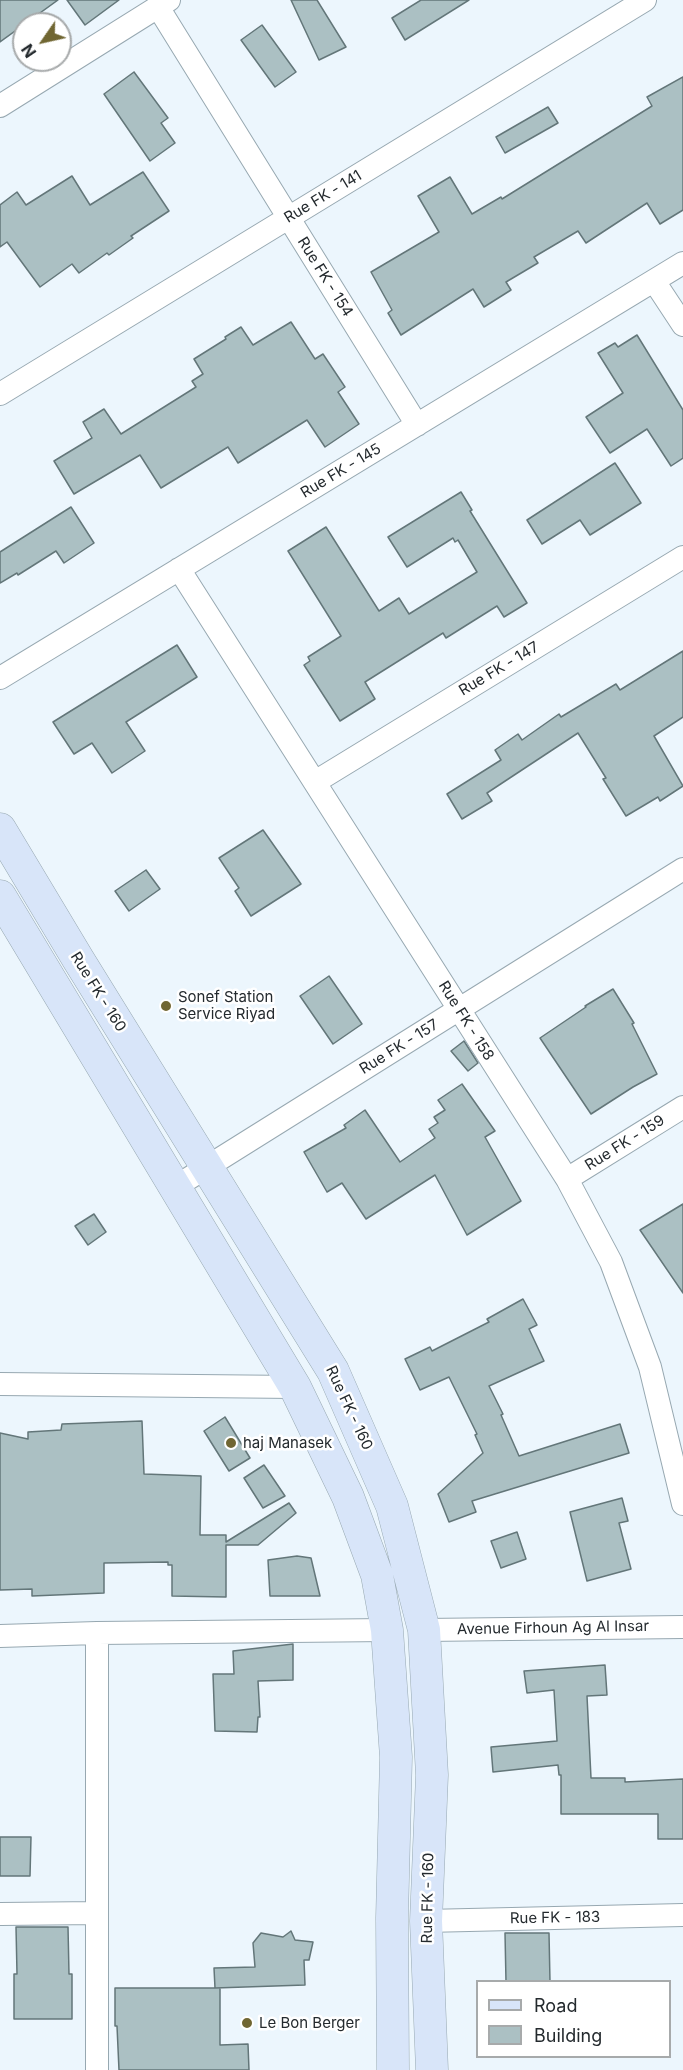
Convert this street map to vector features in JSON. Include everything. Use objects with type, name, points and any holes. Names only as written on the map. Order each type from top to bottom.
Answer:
[{"type":"main road","name":"Rue FK - 160","points":[[0,830],[333,1371],[392,1506],[424,1630],[432,1775],[426,1921],[432,2070]]},
{"type":"main road","points":[[0,896],[295,1388],[348,1497],[377,1575],[387,1630],[396,1757],[392,1918],[393,2070]]},
{"type":"main road","points":[[377,1575],[410,1570]]},
{"type":"street","name":"Rue FK - 141","points":[[0,394],[645,0]]},
{"type":"street","name":"Rue FK - 154","points":[[164,4],[289,218],[417,425]]},
{"type":"street","points":[[0,106],[164,4]]},
{"type":"street","name":"Rue FK - 145","points":[[0,678],[683,263]]},
{"type":"street","points":[[654,281],[683,325]]},
{"type":"street","name":"Rue FK - 147","points":[[315,782],[683,557]]},
{"type":"street","name":"Rue FK - 158","points":[[179,569],[567,1179],[611,1262],[650,1367],[683,1504]]},
{"type":"street","name":"Rue FK - 157","points":[[176,1187],[683,869]]},
{"type":"street","name":"Rue FK - 159","points":[[567,1179],[683,1107]]},
{"type":"street","points":[[0,1384],[295,1388]]},
{"type":"street","name":"Avenue Firhoun Ag Al Insar","points":[[424,1630],[683,1627]]},
{"type":"street","points":[[0,1636],[387,1630]]},
{"type":"street","points":[[97,1633],[97,2070]]},
{"type":"street","points":[[0,1914],[97,1913]]},
{"type":"street","name":"Rue FK - 183","points":[[426,1921],[683,1915]]},
{"type":"building","points":[[0,0],[58,0],[41,12],[12,12],[12,33],[0,42]]},
{"type":"building","points":[[67,0],[119,0],[85,25]]},
{"type":"building","points":[[291,0],[317,0],[346,47],[319,60]]},
{"type":"building","points":[[421,0],[469,0],[405,40],[392,18]]},
{"type":"building","points":[[262,25],[296,72],[275,87],[241,40]]},
{"type":"building","points":[[134,72],[168,118],[161,123],[175,143],[150,161],[104,94]]},
{"type":"building","points":[[683,77],[683,210],[660,224],[647,203],[586,243],[578,231],[534,257],[538,263],[506,282],[511,290],[484,307],[473,289],[401,335],[388,313],[392,310],[371,272],[439,232],[418,196],[450,177],[472,214],[501,197],[502,199],[652,106],[647,97]]},
{"type":"building","points":[[548,107],[558,123],[505,153],[496,137]]},
{"type":"building","points":[[143,172],[169,211],[131,236],[133,238],[109,255],[107,253],[79,273],[72,264],[40,287],[7,242],[0,247],[0,205],[17,192],[26,205],[72,176],[90,205]]},
{"type":"building","points":[[291,322],[315,359],[323,354],[345,387],[338,392],[359,424],[325,447],[307,420],[238,463],[228,447],[161,488],[140,455],[74,494],[54,461],[92,438],[83,422],[104,409],[121,434],[196,387],[192,381],[203,374],[194,359],[226,339],[225,337],[241,327],[253,345]]},
{"type":"building","points":[[637,335],[683,410],[683,458],[671,466],[647,429],[610,453],[586,417],[623,393],[598,353],[615,343],[618,347]]},
{"type":"building","points":[[615,463],[641,503],[590,535],[580,520],[542,544],[527,520]]},
{"type":"building","points":[[461,492],[472,510],[470,511],[527,603],[504,617],[497,606],[446,638],[443,633],[365,682],[375,699],[340,721],[304,665],[310,661],[308,657],[341,636],[288,551],[326,527],[379,611],[399,598],[409,614],[477,572],[458,540],[455,542],[453,538],[407,567],[388,537]]},
{"type":"building","points":[[71,507],[94,543],[64,563],[56,551],[18,575],[17,573],[0,583],[0,552]]},
{"type":"building","points":[[177,645],[197,677],[126,722],[145,751],[112,773],[92,743],[74,754],[53,722]]},
{"type":"building","points":[[683,651],[683,717],[654,736],[683,786],[660,801],[658,797],[626,816],[578,733],[487,793],[492,801],[462,819],[447,794],[501,760],[495,750],[518,734],[522,740],[559,714],[561,717],[616,684],[620,690]]},
{"type":"building","points":[[263,830],[301,884],[251,916],[235,891],[239,888],[219,858]]},
{"type":"building","points":[[146,870],[160,889],[129,911],[115,891]]},
{"type":"building","points":[[329,976],[362,1024],[333,1044],[300,996]]},
{"type":"building","points":[[613,989],[634,1023],[632,1024],[657,1074],[591,1114],[540,1038]]},
{"type":"building","points":[[464,1041],[478,1063],[468,1071],[451,1051]]},
{"type":"building","points":[[462,1084],[495,1131],[485,1137],[521,1201],[467,1235],[435,1175],[366,1219],[342,1183],[327,1192],[304,1152],[346,1128],[344,1125],[365,1110],[400,1162],[435,1138],[429,1129],[438,1123],[434,1117],[445,1110],[438,1100]]},
{"type":"building","points":[[683,1204],[683,1293],[640,1230]]},
{"type":"building","points":[[94,1214],[106,1232],[88,1245],[75,1226]]},
{"type":"building","points":[[523,1299],[537,1325],[529,1329],[544,1361],[489,1386],[503,1414],[501,1415],[519,1456],[620,1424],[629,1453],[472,1501],[476,1512],[449,1522],[438,1494],[483,1453],[475,1435],[477,1434],[449,1377],[420,1390],[405,1359],[430,1347],[432,1351],[489,1322],[487,1319]]},
{"type":"building","points":[[225,1417],[250,1458],[229,1471],[204,1431]]},
{"type":"building","points":[[142,1421],[144,1474],[201,1476],[200,1535],[226,1535],[226,1542],[289,1503],[296,1513],[258,1545],[226,1545],[226,1597],[172,1596],[172,1565],[168,1565],[168,1562],[104,1563],[104,1593],[32,1596],[32,1589],[0,1590],[0,1433],[28,1439],[28,1432],[61,1430],[62,1424]]},
{"type":"building","points":[[264,1465],[285,1496],[263,1508],[244,1478]]},
{"type":"building","points":[[622,1498],[628,1521],[619,1523],[631,1569],[587,1581],[570,1512]]},
{"type":"building","points":[[517,1532],[526,1559],[501,1568],[491,1541]]},
{"type":"building","points":[[297,1556],[311,1558],[320,1596],[270,1596],[268,1560]]},
{"type":"building","points":[[293,1644],[293,1680],[258,1681],[260,1717],[258,1717],[257,1732],[215,1731],[213,1674],[234,1674],[233,1651]]},
{"type":"building","points":[[605,1665],[607,1695],[587,1696],[591,1778],[625,1778],[625,1782],[683,1779],[683,1839],[658,1839],[658,1814],[561,1814],[561,1775],[559,1775],[558,1765],[493,1772],[491,1747],[557,1741],[554,1690],[527,1693],[524,1671]]},
{"type":"building","points":[[0,1837],[31,1837],[30,1876],[0,1876]]},
{"type":"building","points":[[16,1927],[68,1927],[69,1974],[72,1974],[72,2019],[14,2019],[14,1974],[17,1974]]},
{"type":"building","points":[[291,1931],[295,1940],[313,1942],[309,1960],[304,1960],[305,1985],[215,1988],[214,1968],[255,1967],[253,1943],[261,1933],[283,1937]]},
{"type":"building","points":[[505,1933],[549,1933],[550,1980],[506,1980]]},
{"type":"building","points":[[115,1988],[220,1988],[220,2045],[248,2044],[249,2070],[119,2070],[117,2026],[115,2026]]},
{"type":"place","name":"Sonef Station Service Riyad","points":[[166,1006]]},
{"type":"place","name":"haj Manasek","points":[[231,1443]]},
{"type":"place","name":"Le Bon Berger","points":[[247,2023]]}]
